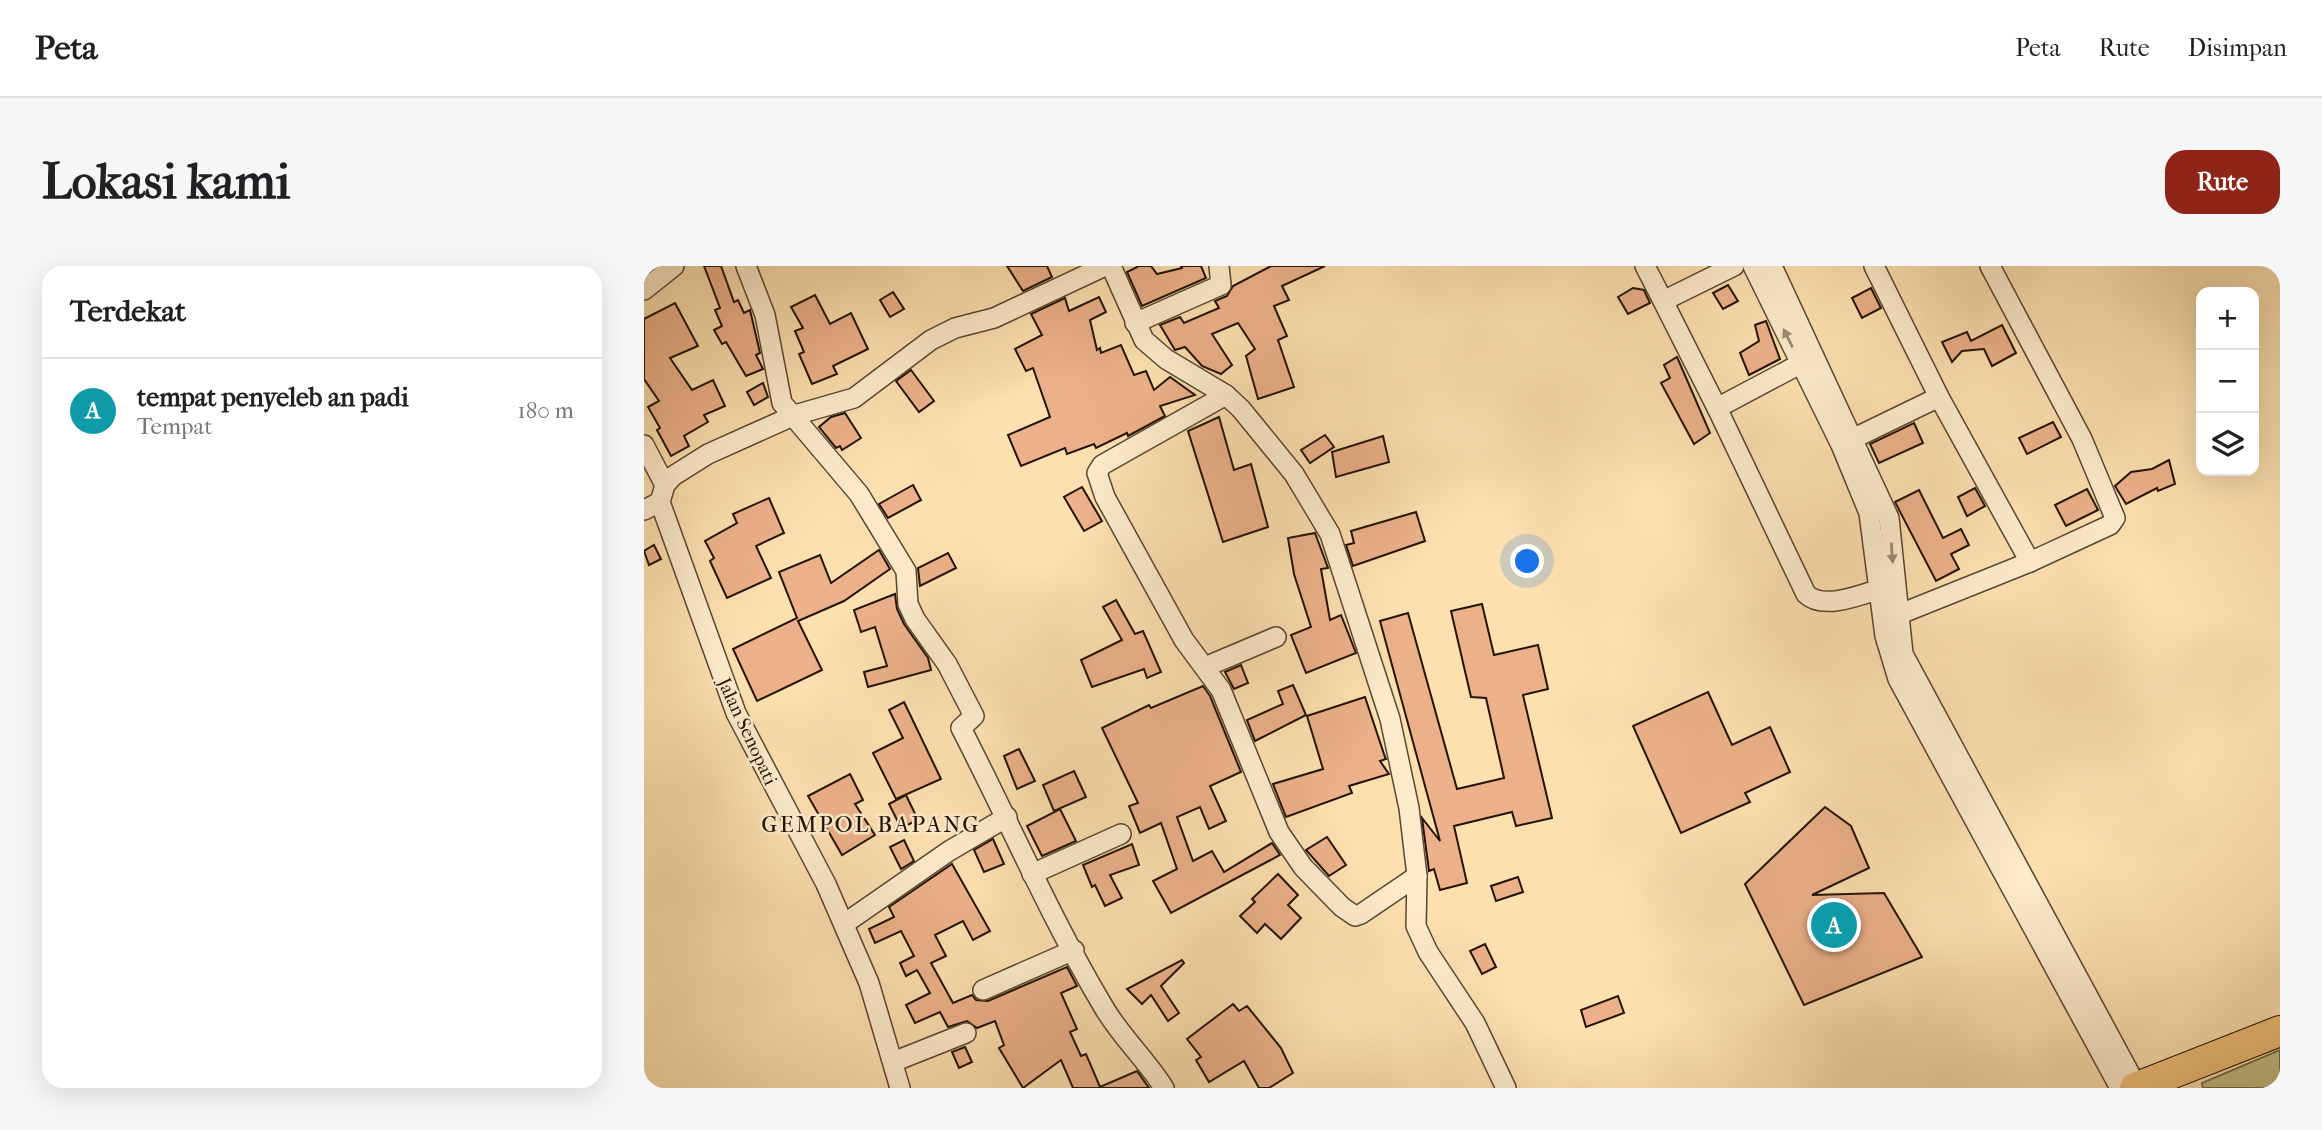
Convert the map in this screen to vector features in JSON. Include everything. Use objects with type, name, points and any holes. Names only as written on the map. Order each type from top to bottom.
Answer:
[{"type":"highway","points":[[2136,1088],[2280,1031]]},
{"type":"highway","points":[[2190,1088],[2280,1050]]},
{"type":"street","points":[[746,266],[765,315],[782,403],[795,415],[859,495],[906,571],[908,604],[915,619],[947,664],[974,716],[961,728],[1007,817],[1032,874],[1121,1036],[1164,1088]]},
{"type":"street","points":[[656,499],[708,454],[795,415],[854,398],[931,340],[955,328],[994,318],[1105,266]]},
{"type":"street","points":[[1111,266],[1144,340],[1154,351],[1226,395],[1254,424],[1294,474],[1330,534],[1390,719],[1409,808],[1417,876],[1416,926],[1428,952],[1475,1023],[1506,1088]]},
{"type":"street","points":[[1135,323],[1221,285],[1219,266]]},
{"type":"street","points":[[1645,266],[1806,594],[1815,600],[1832,601],[1886,586]]},
{"type":"street","points":[[1663,301],[1734,266]]},
{"type":"street","points":[[1753,266],[1800,364],[1847,442]]},
{"type":"street","points":[[1772,266],[1877,509],[1891,618],[1903,654],[1985,824],[2120,1088]]},
{"type":"street","points":[[1874,266],[1939,397],[2030,562]]},
{"type":"street","points":[[1891,618],[2030,562],[2110,524],[2115,513],[2082,439],[1990,266]]},
{"type":"street","points":[[1717,408],[1800,364]]},
{"type":"street","points":[[1226,395],[1097,470],[1105,497],[1184,640],[1225,699],[1279,832],[1303,867],[1342,907],[1355,916],[1362,915],[1417,876]]},
{"type":"street","points":[[1847,442],[1939,397]]},
{"type":"street","name":"Jalan Senopati","points":[[644,444],[656,499],[736,713],[844,924],[869,984],[900,1088]]},
{"type":"street","points":[[1205,667],[1276,637]]},
{"type":"street","points":[[844,924],[949,851],[1007,817]]},
{"type":"street","points":[[1985,824],[2136,1088]]},
{"type":"street","points":[[1032,874],[1121,834]]},
{"type":"street","points":[[983,990],[1074,950]]},
{"type":"street","points":[[893,1062],[967,1033]]},
{"type":"shaded area","points":[[2280,1050],[2280,1088],[2203,1088],[2202,1083]]},
{"type":"building","points":[[704,266],[721,266],[734,302],[738,300],[744,313],[750,310],[760,353],[756,355],[763,369],[746,376],[726,342],[722,344],[714,330],[722,326],[715,310],[720,308]]},
{"type":"building","points":[[1007,266],[1047,266],[1052,277],[1023,291]]},
{"type":"building","points":[[1139,266],[1151,266],[1157,274],[1182,268],[1181,266],[1201,266],[1206,278],[1142,306],[1127,272]]},
{"type":"building","points":[[1271,266],[1325,266],[1282,286],[1289,300],[1274,306],[1287,336],[1278,340],[1294,387],[1258,399],[1246,356],[1255,349],[1238,323],[1212,334],[1232,365],[1221,374],[1202,366],[1185,347],[1175,350],[1160,325],[1180,317],[1184,323],[1219,308],[1215,301],[1227,296],[1233,286]]},
{"type":"building","points":[[1728,285],[1738,301],[1723,309],[1713,293]]},
{"type":"building","points":[[1633,288],[1644,290],[1650,303],[1628,314],[1618,297]]},
{"type":"building","points":[[1871,288],[1881,308],[1862,318],[1852,298]]},
{"type":"building","points":[[893,292],[904,309],[890,317],[880,300]]},
{"type":"building","points":[[815,295],[830,324],[851,313],[868,349],[833,366],[837,374],[812,384],[799,354],[804,352],[795,331],[803,328],[791,307]]},
{"type":"building","points":[[1099,297],[1106,312],[1090,320],[1097,350],[1100,348],[1101,353],[1121,345],[1134,375],[1146,371],[1154,390],[1170,377],[1195,395],[1160,406],[1165,416],[1128,436],[1127,433],[1096,448],[1094,444],[1067,454],[1065,448],[1021,466],[1008,435],[1050,417],[1033,368],[1026,371],[1015,349],[1042,335],[1031,314],[1065,298],[1069,311]]},
{"type":"building","points":[[675,303],[698,346],[670,358],[692,390],[713,380],[725,406],[704,415],[708,422],[684,436],[689,446],[671,456],[648,407],[659,401],[644,379],[644,319]]},
{"type":"building","points":[[1766,321],[1780,359],[1749,375],[1740,353],[1759,341],[1755,325]]},
{"type":"building","points":[[2002,325],[2016,353],[1992,366],[1984,349],[1962,351],[1952,362],[1942,342],[1967,332],[1971,341]]},
{"type":"building","points":[[1677,357],[1710,433],[1694,444],[1661,383],[1670,378],[1664,365]]},
{"type":"building","points":[[911,370],[934,401],[919,412],[896,381]]},
{"type":"building","points":[[763,383],[768,397],[754,405],[747,392]]},
{"type":"building","points":[[845,413],[861,438],[842,450],[840,446],[836,448],[819,427],[831,417]]},
{"type":"building","points":[[1219,417],[1234,470],[1251,464],[1268,527],[1223,542],[1188,431]]},
{"type":"building","points":[[2053,422],[2061,437],[2027,454],[2019,438]]},
{"type":"building","points":[[1914,423],[1923,443],[1879,463],[1870,444]]},
{"type":"building","points":[[1325,435],[1334,447],[1310,463],[1301,450]]},
{"type":"building","points":[[1383,436],[1389,462],[1336,477],[1332,452]]},
{"type":"building","points":[[2169,460],[2175,484],[2158,491],[2157,488],[2126,504],[2115,486],[2131,472],[2152,469]]},
{"type":"building","points":[[913,485],[921,500],[888,518],[879,504]]},
{"type":"building","points":[[1082,487],[1102,521],[1084,531],[1064,497]]},
{"type":"building","points":[[1975,488],[1985,506],[1967,516],[1958,497]]},
{"type":"building","points":[[2087,489],[2098,510],[2066,526],[2055,505]]},
{"type":"building","points":[[1919,490],[1943,538],[1961,529],[1969,545],[1951,554],[1959,569],[1936,581],[1895,502]]},
{"type":"building","points":[[769,498],[784,533],[756,546],[771,578],[727,598],[710,561],[714,558],[705,541],[737,523],[733,514]]},
{"type":"building","points":[[1416,512],[1425,541],[1353,566],[1346,545],[1354,543],[1351,531]]},
{"type":"building","points":[[1315,533],[1328,568],[1321,569],[1330,620],[1341,615],[1356,653],[1306,673],[1291,635],[1311,627],[1294,574],[1288,538]]},
{"type":"building","points":[[654,545],[661,559],[649,565],[644,551]]},
{"type":"building","points":[[879,550],[890,569],[844,601],[798,621],[822,670],[757,701],[733,649],[797,618],[779,572],[820,555],[831,583]]},
{"type":"building","points":[[948,553],[956,568],[920,586],[918,568]]},
{"type":"building","points":[[895,594],[897,609],[904,624],[928,658],[931,670],[868,687],[864,672],[887,666],[875,627],[861,632],[854,610]]},
{"type":"building","points":[[1116,600],[1135,634],[1143,631],[1161,672],[1147,678],[1144,669],[1092,687],[1081,660],[1122,640],[1103,607]]},
{"type":"building","points":[[1482,604],[1494,655],[1538,645],[1548,689],[1523,695],[1552,818],[1516,826],[1512,812],[1454,826],[1467,883],[1440,890],[1434,869],[1429,871],[1422,818],[1440,841],[1380,621],[1408,613],[1457,789],[1504,778],[1486,698],[1471,697],[1451,611]]},
{"type":"building","points":[[1241,665],[1248,683],[1234,689],[1225,672]]},
{"type":"building","points":[[1293,685],[1306,715],[1255,741],[1247,720],[1283,704],[1278,691]]},
{"type":"building","points":[[1203,686],[1210,696],[1241,772],[1210,786],[1226,821],[1209,829],[1200,807],[1177,817],[1193,861],[1212,851],[1224,872],[1272,843],[1280,855],[1171,913],[1153,881],[1177,869],[1161,823],[1140,833],[1129,806],[1138,803],[1102,728],[1149,705],[1151,708]]},
{"type":"building","points":[[1708,692],[1732,745],[1770,727],[1790,772],[1745,793],[1750,802],[1681,833],[1633,726]]},
{"type":"building","points":[[1365,697],[1386,759],[1380,761],[1389,774],[1349,786],[1352,793],[1286,817],[1273,784],[1323,769],[1307,716]]},
{"type":"building","points":[[904,702],[941,779],[896,799],[873,753],[903,738],[889,710]]},
{"type":"building","points":[[1019,749],[1035,781],[1017,789],[1004,756]]},
{"type":"building","points":[[1074,771],[1086,797],[1054,811],[1043,785]]},
{"type":"building","points":[[850,774],[863,800],[855,804],[875,835],[842,855],[808,796]]},
{"type":"building","points":[[906,795],[918,820],[901,828],[889,804]]},
{"type":"building","points":[[1825,807],[1851,826],[1869,868],[1812,895],[1884,893],[1922,957],[1804,1005],[1745,884]]},
{"type":"building","points":[[1060,809],[1076,841],[1042,856],[1027,826]]},
{"type":"building","points":[[1327,837],[1346,865],[1329,876],[1306,850]]},
{"type":"building","points":[[993,839],[1004,864],[984,872],[974,850]]},
{"type":"building","points":[[904,840],[914,861],[901,869],[890,847]]},
{"type":"building","points":[[1132,844],[1139,865],[1110,875],[1122,898],[1105,906],[1095,885],[1092,887],[1083,865]]},
{"type":"building","points":[[952,864],[990,931],[973,940],[963,921],[935,935],[946,956],[931,963],[953,1003],[972,995],[976,1000],[988,1001],[1067,967],[1077,986],[1061,993],[1077,1029],[1070,1032],[1081,1056],[1086,1054],[1100,1087],[1137,1071],[1149,1088],[1073,1088],[1061,1060],[1023,1088],[999,1048],[1004,1045],[995,1021],[977,1028],[967,1021],[948,1027],[940,1012],[915,1023],[906,1005],[930,993],[917,970],[906,976],[900,963],[914,956],[901,931],[875,943],[869,929],[894,917],[889,907]]},
{"type":"building","points":[[1278,874],[1298,895],[1288,905],[1301,918],[1281,939],[1265,924],[1257,933],[1240,916],[1255,902],[1252,899]]},
{"type":"building","points":[[1518,877],[1523,892],[1496,901],[1491,886]]},
{"type":"building","points":[[1485,944],[1496,967],[1482,974],[1470,951]]},
{"type":"building","points":[[1182,960],[1184,963],[1161,986],[1179,1013],[1168,1021],[1151,995],[1142,1004],[1127,989]]},
{"type":"building","points":[[1618,996],[1624,1013],[1586,1027],[1581,1010]]},
{"type":"building","points":[[1233,1004],[1239,1011],[1247,1006],[1281,1048],[1293,1073],[1269,1088],[1259,1088],[1244,1061],[1209,1082],[1196,1060],[1201,1057],[1187,1039]]},
{"type":"building","points":[[965,1047],[972,1062],[959,1068],[952,1052]]},
{"type":"place","name":"tempat penyeleb an padi","points":[[1834,925]]},
{"type":"district","name":"GEMPOL BAPANG","points":[[871,824]]}]
